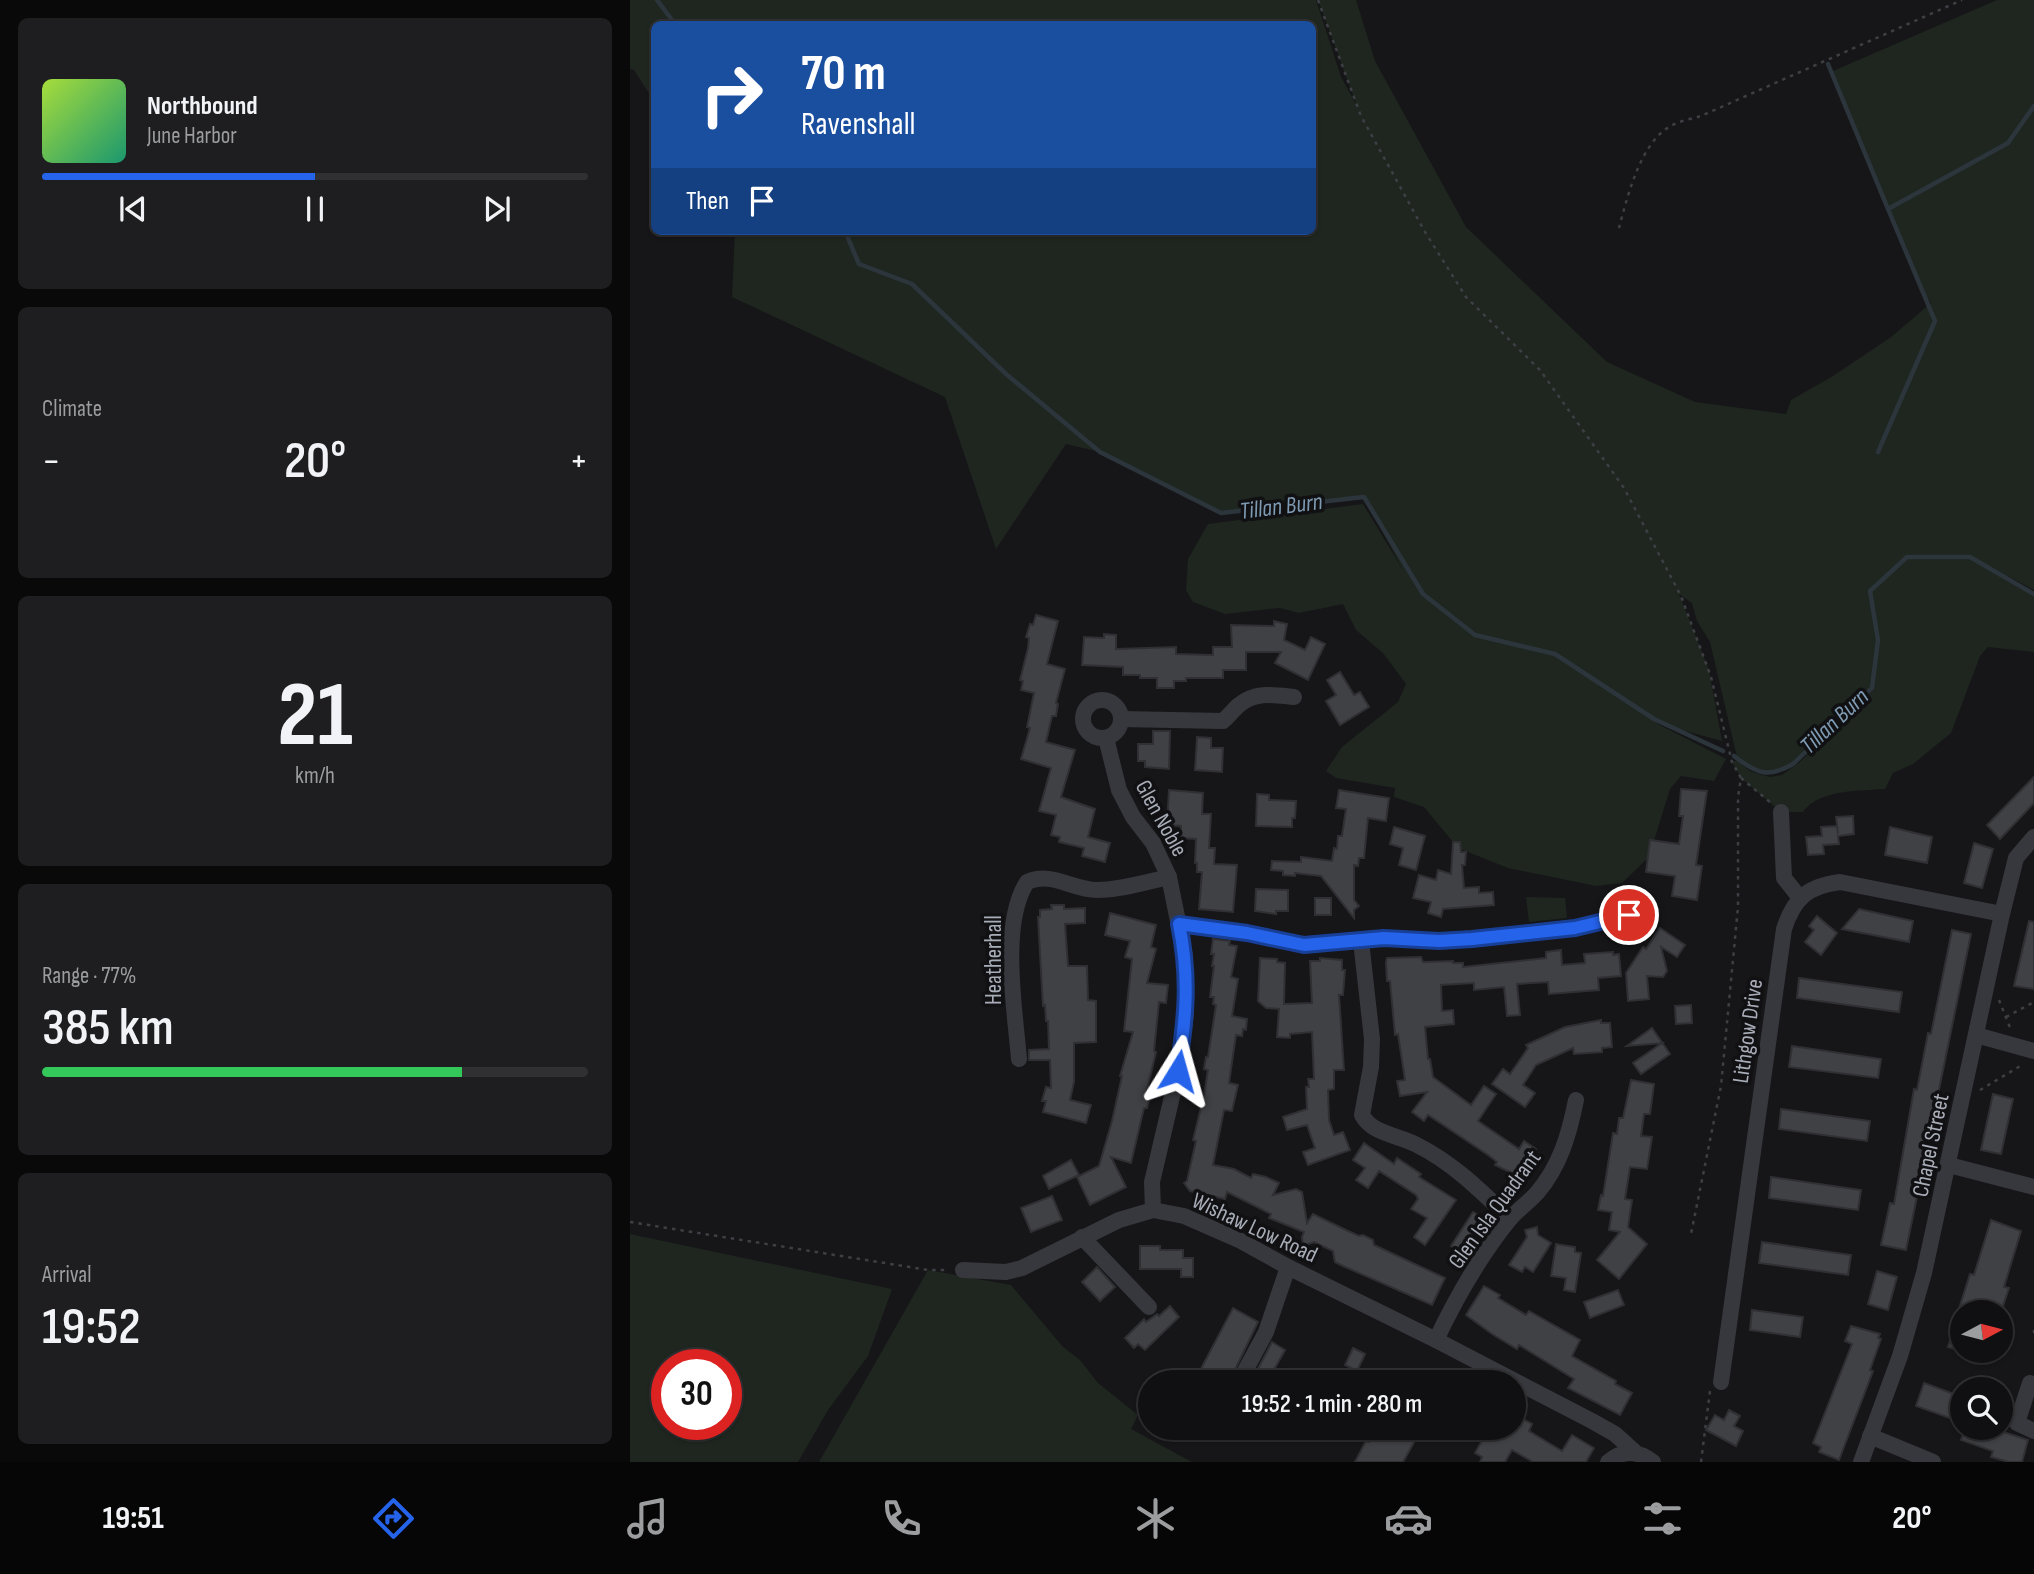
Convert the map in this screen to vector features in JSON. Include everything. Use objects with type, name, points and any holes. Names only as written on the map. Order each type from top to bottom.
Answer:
[{"type":"street","points":[[1121,719],[1223,721],[1253,696],[1267,694],[1294,697]]},
{"type":"street","points":[[1107,701],[1117,708],[1121,719],[1116,731],[1106,738],[1094,736],[1085,727],[1083,716],[1090,705],[1107,701]]},
{"type":"street","name":"Glen Noble","points":[[1106,738],[1119,790],[1133,817],[1153,843],[1169,877],[1185,957],[1186,1014],[1178,1071],[1152,1182],[1153,1210]]},
{"type":"street","points":[[1781,812],[1784,878],[1800,898],[1819,885],[1840,883],[2002,914]]},
{"type":"street","name":"Chapel Street","points":[[1861,1462],[1900,1356],[1924,1273],[2016,859],[2034,837]]},
{"type":"street","name":"Heatherhall","points":[[1019,1059],[1012,926],[1017,900],[1027,882],[1048,877],[1096,890],[1131,886],[1169,877]]},
{"type":"street","name":"Lithgow Drive","points":[[1721,1382],[1784,929],[1789,914],[1800,898]]},
{"type":"street","points":[[1179,924],[1247,933],[1304,945],[1384,938],[1439,941],[1472,939],[1575,928],[1629,915]]},
{"type":"street","points":[[1361,941],[1372,1039],[1371,1067],[1362,1115],[1372,1127],[1414,1143],[1447,1162],[1510,1219]]},
{"type":"street","points":[[1976,1035],[2034,1051]]},
{"type":"street","name":"Glen Isla Quadrant","points":[[1436,1340],[1454,1302],[1510,1219],[1536,1194],[1558,1164],[1570,1130],[1576,1100]]},
{"type":"street","points":[[1949,1165],[2034,1187]]},
{"type":"street","name":"Wishaw Low Road","points":[[963,1270],[1006,1272],[1022,1268],[1119,1220],[1153,1210],[1184,1216],[1241,1241],[1592,1421],[1653,1462]]},
{"type":"street","points":[[1082,1237],[1149,1307]]},
{"type":"street","points":[[1245,1370],[1266,1332],[1288,1267]]},
{"type":"street","points":[[2030,1383],[2017,1423],[2034,1430]]},
{"type":"street","points":[[1592,1421],[1606,1441],[1609,1461],[1625,1453],[1636,1453]]},
{"type":"street","points":[[1870,1436],[1933,1462]]},
{"type":"path","points":[[1318,0],[1362,116],[1425,232],[1466,297],[1540,370],[1624,488],[1681,596],[1712,677],[1732,762],[1741,778],[1781,812]]},
{"type":"path","points":[[1619,228],[1631,183],[1653,144],[1669,127],[1700,116],[1962,0]]},
{"type":"path","points":[[1691,1234],[1721,1086],[1738,907],[1738,797],[1741,778]]},
{"type":"path","points":[[1990,979],[2017,1046]]},
{"type":"path","points":[[2006,1017],[2034,1002]]},
{"type":"path","points":[[1963,1101],[2022,1065]]},
{"type":"path","points":[[630,1222],[928,1270],[963,1270]]},
{"type":"path","points":[[1701,1462],[1708,1392],[1721,1382]]},
{"type":"shaded area","points":[[630,0],[1316,0],[1341,77],[1357,106],[1318,0],[1356,0],[1375,61],[1466,227],[1607,362],[1695,402],[1786,414],[1791,400],[1891,337],[1931,303],[1924,293],[1833,71],[1997,0],[2034,0],[2034,590],[1970,556],[1942,557],[1970,557],[2034,594],[2034,652],[1988,647],[1980,656],[1951,733],[1913,764],[1893,773],[1885,789],[1829,795],[1810,804],[1803,812],[1781,812],[1741,778],[1732,762],[1737,760],[1758,774],[1770,777],[1782,775],[1801,761],[1873,690],[1875,669],[1872,688],[1793,763],[1778,772],[1751,769],[1737,757],[1710,642],[1697,621],[1692,603],[1679,594],[1709,670],[1722,741],[1656,723],[1726,759],[1714,781],[1681,776],[1670,789],[1649,857],[1622,883],[1596,886],[1508,868],[1458,848],[1424,807],[1394,797],[1395,788],[1336,778],[1326,771],[1342,747],[1398,702],[1406,684],[1383,653],[1356,630],[1343,604],[1299,613],[1280,608],[1225,614],[1193,602],[1186,590],[1188,559],[1208,524],[1363,504],[1403,570],[1364,497],[1221,513],[1100,452],[1066,444],[996,549],[945,397],[732,297],[735,235],[1316,235],[1316,21],[651,21],[651,96],[634,70],[630,69]]},
{"type":"shaded area","points":[[1526,897],[1565,898],[1567,918],[1529,922]]},
{"type":"shaded area","points":[[630,1234],[892,1289],[868,1356],[828,1410],[798,1462],[630,1462]]},
{"type":"shaded area","points":[[928,1270],[1011,1285],[1063,1347],[1080,1360],[1098,1383],[1138,1415],[1131,1429],[1138,1433],[1138,1440],[1151,1440],[1192,1462],[819,1462]]},
{"type":"building","points":[[1036,615],[1058,621],[1047,664],[1065,669],[1056,703],[1056,716],[1052,716],[1046,742],[1075,750],[1061,797],[1095,809],[1088,837],[1110,843],[1105,862],[1082,856],[1084,848],[1059,842],[1060,837],[1051,835],[1056,815],[1039,811],[1051,768],[1021,759],[1030,728],[1027,727],[1034,693],[1021,690],[1023,681],[1020,680],[1028,648],[1029,638],[1026,637]]},
{"type":"building","points":[[1274,621],[1287,624],[1284,640],[1305,650],[1311,637],[1325,644],[1308,680],[1275,663],[1281,652],[1246,652],[1246,670],[1223,670],[1223,678],[1186,678],[1186,681],[1174,681],[1174,688],[1157,688],[1157,678],[1123,675],[1123,667],[1082,665],[1084,637],[1104,638],[1104,634],[1116,635],[1116,649],[1176,647],[1176,654],[1213,655],[1213,647],[1232,647],[1231,625],[1274,626]]},
{"type":"building","points":[[1340,672],[1354,695],[1360,692],[1369,707],[1340,725],[1326,701],[1336,695],[1327,680]]},
{"type":"building","points":[[1153,731],[1170,731],[1169,769],[1145,767],[1145,761],[1138,761],[1138,744],[1153,744]]},
{"type":"building","points":[[1197,737],[1211,738],[1211,748],[1223,748],[1222,772],[1195,770]]},
{"type":"building","points":[[2034,777],[2034,803],[2000,839],[1987,825]]},
{"type":"building","points":[[1681,789],[1707,791],[1696,865],[1702,866],[1697,900],[1672,896],[1675,876],[1646,872],[1650,840],[1679,844],[1683,816],[1679,816]]},
{"type":"building","points":[[1169,790],[1203,793],[1202,814],[1211,814],[1209,848],[1215,848],[1214,864],[1237,865],[1233,912],[1199,909],[1202,872],[1197,872],[1195,863],[1196,839],[1180,838],[1181,826],[1167,825]]},
{"type":"building","points":[[1339,790],[1389,798],[1386,821],[1368,818],[1364,858],[1359,858],[1358,866],[1354,865],[1354,900],[1359,906],[1354,910],[1354,918],[1321,876],[1295,873],[1295,876],[1283,875],[1283,871],[1271,870],[1272,861],[1301,862],[1301,857],[1332,861],[1338,836],[1342,836],[1346,809],[1336,808]]},
{"type":"building","points":[[1257,794],[1269,795],[1269,800],[1296,801],[1292,827],[1256,826]]},
{"type":"building","points":[[1853,816],[1854,834],[1838,836],[1839,844],[1823,845],[1824,854],[1808,855],[1806,837],[1822,836],[1821,827],[1837,826],[1838,834],[1836,817]]},
{"type":"building","points":[[1394,827],[1425,836],[1416,870],[1399,865],[1403,848],[1390,844]]},
{"type":"building","points":[[1890,827],[1932,837],[1927,863],[1885,855]]},
{"type":"building","points":[[1453,842],[1460,842],[1461,852],[1466,852],[1465,865],[1462,865],[1464,888],[1479,887],[1479,893],[1493,892],[1494,905],[1443,909],[1441,917],[1428,913],[1431,902],[1413,898],[1419,875],[1436,880],[1438,870],[1451,874]]},
{"type":"building","points":[[1974,843],[1993,849],[1982,888],[1964,883]]},
{"type":"building","points":[[1256,889],[1288,890],[1288,911],[1276,911],[1276,914],[1255,911]]},
{"type":"building","points":[[1315,898],[1331,898],[1331,915],[1315,915]]},
{"type":"building","points":[[1051,905],[1064,905],[1064,909],[1085,908],[1085,923],[1065,924],[1068,966],[1087,966],[1088,1000],[1096,1001],[1096,1042],[1074,1043],[1074,1082],[1070,1100],[1091,1105],[1086,1123],[1043,1112],[1046,1101],[1042,1101],[1046,1087],[1051,1088],[1050,1060],[1029,1060],[1029,1050],[1049,1049],[1048,1021],[1045,1005],[1043,1006],[1038,917],[1040,910],[1052,909]]},
{"type":"building","points":[[1859,909],[1913,921],[1909,942],[1842,929]]},
{"type":"building","points":[[1110,913],[1156,925],[1151,947],[1156,949],[1147,983],[1168,985],[1166,1003],[1159,1002],[1156,1052],[1147,1090],[1151,1091],[1147,1108],[1144,1108],[1131,1163],[1111,1157],[1126,1187],[1090,1205],[1077,1177],[1099,1166],[1133,1032],[1124,1031],[1132,959],[1125,957],[1130,941],[1105,935]]},
{"type":"building","points":[[1817,916],[1837,933],[1821,955],[1805,942],[1814,930],[1809,926]]},
{"type":"building","points":[[2029,921],[2034,922],[2034,989],[2014,986]]},
{"type":"building","points":[[1660,928],[1685,945],[1677,957],[1661,947],[1667,971],[1663,977],[1647,976],[1649,999],[1628,1001],[1626,973],[1643,947],[1646,949]]},
{"type":"building","points":[[1952,930],[1971,934],[1906,1250],[1881,1245],[1890,1203],[1894,1204],[1914,1089],[1917,1090],[1928,1033],[1931,1034]]},
{"type":"building","points":[[1213,939],[1230,941],[1229,945],[1237,946],[1231,977],[1238,979],[1232,1016],[1247,1019],[1246,1030],[1243,1029],[1242,1036],[1236,1035],[1229,1083],[1238,1085],[1232,1111],[1224,1110],[1213,1165],[1234,1169],[1251,1178],[1253,1174],[1279,1183],[1273,1195],[1296,1189],[1302,1192],[1307,1223],[1313,1214],[1359,1236],[1363,1235],[1373,1240],[1374,1245],[1445,1278],[1432,1305],[1335,1262],[1333,1251],[1314,1242],[1303,1246],[1304,1232],[1269,1218],[1271,1214],[1227,1192],[1225,1199],[1190,1191],[1184,1183],[1187,1181],[1196,1141],[1193,1140],[1204,1095],[1208,1070],[1204,1069],[1216,1005],[1213,1004],[1214,997],[1210,997],[1214,966],[1214,954],[1211,954]]},
{"type":"building","points":[[1561,950],[1562,965],[1585,963],[1584,954],[1619,954],[1621,976],[1598,978],[1599,990],[1549,994],[1548,982],[1517,984],[1520,1015],[1507,1016],[1504,987],[1474,990],[1474,983],[1441,985],[1442,1011],[1453,1010],[1454,1024],[1425,1027],[1433,1077],[1471,1105],[1484,1086],[1496,1094],[1478,1121],[1519,1149],[1524,1141],[1536,1149],[1516,1175],[1495,1165],[1497,1162],[1488,1155],[1428,1115],[1424,1121],[1412,1112],[1427,1092],[1400,1096],[1397,1081],[1405,1080],[1398,1034],[1395,1035],[1386,962],[1387,958],[1421,957],[1423,962],[1453,961],[1463,963],[1463,967],[1546,958],[1546,952]]},
{"type":"building","points":[[1260,958],[1277,959],[1277,962],[1285,963],[1284,1004],[1312,1003],[1310,961],[1320,961],[1320,958],[1342,960],[1342,970],[1345,970],[1343,995],[1339,995],[1344,1070],[1334,1070],[1334,1089],[1328,1090],[1329,1120],[1334,1135],[1343,1132],[1350,1150],[1308,1165],[1303,1152],[1315,1148],[1307,1125],[1287,1130],[1283,1117],[1307,1109],[1306,1087],[1309,1087],[1308,1079],[1314,1079],[1312,1032],[1290,1034],[1290,1038],[1277,1037],[1279,1009],[1266,1008],[1258,1001]]},
{"type":"building","points":[[1799,978],[1902,992],[1899,1012],[1797,998]]},
{"type":"building","points":[[1691,1005],[1692,1023],[1676,1024],[1675,1006]]},
{"type":"building","points":[[1601,1020],[1601,1023],[1610,1023],[1612,1047],[1602,1048],[1602,1052],[1574,1054],[1573,1048],[1536,1065],[1523,1085],[1535,1093],[1525,1107],[1492,1084],[1503,1069],[1510,1074],[1528,1048],[1526,1045],[1565,1027]]},
{"type":"building","points":[[1652,1028],[1670,1054],[1641,1074],[1633,1063],[1662,1043],[1627,1046]]},
{"type":"building","points":[[1792,1046],[1881,1059],[1878,1078],[1789,1067]]},
{"type":"building","points":[[1631,1080],[1654,1084],[1650,1114],[1644,1114],[1641,1136],[1652,1137],[1647,1169],[1630,1167],[1625,1199],[1632,1200],[1628,1227],[1647,1244],[1619,1279],[1597,1260],[1620,1232],[1609,1230],[1612,1212],[1598,1210],[1601,1195],[1603,1196],[1613,1133],[1617,1134],[1619,1118],[1623,1118]]},
{"type":"building","points":[[1993,1094],[2013,1099],[2001,1154],[1981,1150]]},
{"type":"building","points":[[1781,1109],[1870,1121],[1867,1141],[1779,1129]]},
{"type":"building","points":[[1364,1143],[1394,1164],[1397,1158],[1421,1174],[1419,1177],[1456,1200],[1425,1245],[1414,1237],[1427,1218],[1411,1209],[1418,1199],[1416,1195],[1379,1171],[1368,1188],[1356,1180],[1365,1168],[1353,1160]]},
{"type":"building","points":[[1071,1160],[1079,1175],[1049,1189],[1043,1176]]},
{"type":"building","points":[[1771,1177],[1861,1190],[1858,1210],[1769,1198]]},
{"type":"building","points":[[1052,1196],[1062,1220],[1031,1232],[1021,1208]]},
{"type":"building","points":[[1473,1212],[1487,1220],[1469,1248],[1466,1246],[1459,1251],[1451,1246]]},
{"type":"building","points":[[1991,1220],[2021,1231],[2004,1287],[2009,1288],[2005,1300],[1962,1300],[1970,1274],[1974,1275]]},
{"type":"building","points":[[1537,1227],[1538,1235],[1551,1243],[1533,1272],[1525,1267],[1522,1272],[1509,1265],[1527,1237],[1525,1230]]},
{"type":"building","points":[[1762,1242],[1851,1255],[1848,1275],[1759,1263]]},
{"type":"building","points":[[1556,1244],[1575,1247],[1575,1252],[1581,1253],[1575,1292],[1564,1290],[1566,1278],[1551,1276]]},
{"type":"building","points":[[1140,1246],[1160,1246],[1160,1250],[1183,1250],[1183,1258],[1193,1258],[1193,1277],[1181,1277],[1181,1269],[1140,1269]]},
{"type":"building","points":[[1097,1267],[1115,1287],[1100,1301],[1082,1282]]},
{"type":"building","points":[[1877,1271],[1897,1277],[1888,1310],[1868,1304]]},
{"type":"building","points":[[1484,1286],[1526,1315],[1529,1311],[1580,1340],[1572,1356],[1632,1393],[1620,1415],[1568,1388],[1574,1379],[1519,1345],[1517,1349],[1466,1315]]},
{"type":"building","points":[[1618,1290],[1624,1305],[1590,1318],[1584,1302]]},
{"type":"building","points":[[1170,1306],[1179,1317],[1145,1350],[1138,1344],[1134,1348],[1125,1338],[1144,1319],[1146,1322],[1157,1314],[1159,1316]]},
{"type":"building","points":[[1233,1308],[1258,1322],[1235,1370],[1200,1370]]},
{"type":"building","points":[[1752,1310],[1803,1317],[1800,1337],[1750,1330]]},
{"type":"building","points":[[1851,1326],[1880,1334],[1878,1338],[1881,1339],[1870,1370],[1873,1371],[1839,1460],[1819,1452],[1821,1447],[1813,1443],[1852,1344],[1845,1341]]},
{"type":"building","points":[[1272,1342],[1285,1350],[1275,1368],[1278,1370],[1257,1370]]},
{"type":"building","points":[[1353,1348],[1365,1354],[1357,1370],[1345,1365]]},
{"type":"building","points":[[1924,1383],[1950,1393],[1950,1418],[1916,1406]]},
{"type":"building","points":[[1729,1410],[1740,1416],[1734,1426],[1743,1431],[1736,1446],[1706,1430],[1715,1415],[1724,1420]]},
{"type":"building","points":[[1526,1421],[1532,1424],[1529,1431],[1562,1451],[1572,1435],[1594,1448],[1586,1462],[1533,1462],[1512,1450],[1505,1462],[1480,1462],[1482,1457],[1475,1453],[1482,1440],[1526,1440]]},
{"type":"building","points":[[2013,1435],[2028,1440],[2022,1462],[1991,1457],[1993,1451],[1961,1440],[2013,1440]]},
{"type":"building","points":[[1415,1440],[1403,1462],[1355,1462],[1366,1441]]},
{"type":"waterway","name":"Tillan Burn","points":[[657,0],[673,21]]},
{"type":"waterway","points":[[1828,64],[1888,209]]},
{"type":"waterway","points":[[1878,452],[1935,321],[1888,209],[2008,143],[2034,106]]},
{"type":"waterway","name":"Tillan Burn","points":[[847,235],[859,264],[912,284],[1006,374],[1100,452],[1221,513],[1364,497],[1423,594],[1475,635],[1555,654],[1654,719],[1723,751]]},
{"type":"waterway","name":"Tillan Burn","points":[[1734,756],[1749,767],[1762,772],[1784,769],[1793,764],[1872,688],[1878,640],[1870,591],[1907,557],[1970,557],[2034,594]]},
{"type":"route","points":[[1178,1071],[1187,984],[1179,924],[1247,933],[1304,945],[1384,938],[1439,941],[1472,939],[1575,928],[1629,915]]}]
